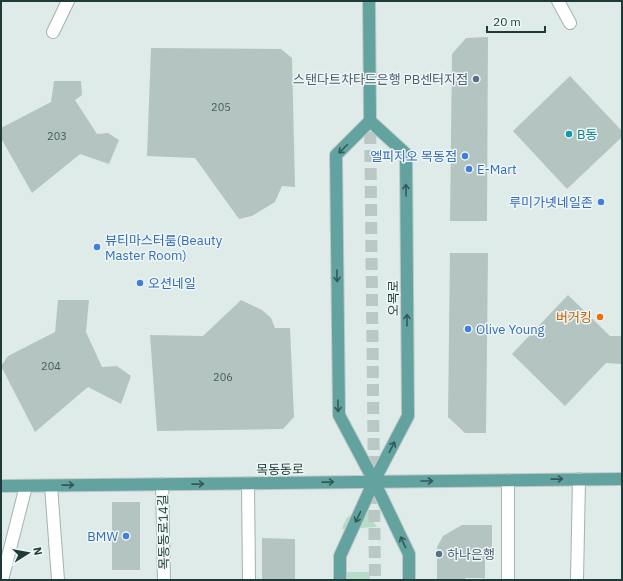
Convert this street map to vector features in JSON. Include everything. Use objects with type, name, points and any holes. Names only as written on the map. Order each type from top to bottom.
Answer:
[{"type":"main road","points":[[369,1],[370,121],[336,155],[339,415],[374,481],[409,554],[409,580]]},
{"type":"main road","name":"오목로","points":[[340,580],[340,556],[374,481],[408,416],[406,154],[370,121]]},
{"type":"main road","name":"목동동로","points":[[1,486],[622,479]]},
{"type":"street","points":[[53,32],[68,1]]},
{"type":"street","points":[[558,1],[570,23]]},
{"type":"street","points":[[577,580],[579,479]]},
{"type":"street","points":[[508,480],[508,580]]},
{"type":"street","points":[[248,483],[250,580]]},
{"type":"street","name":"목동동로14길","points":[[162,484],[164,580]]},
{"type":"street","points":[[2,580],[26,486]]},
{"type":"street","points":[[51,486],[58,580]]},
{"type":"green space","points":[[359,512],[368,513],[377,527],[342,529],[345,522],[352,514]]},
{"type":"green space","points":[[344,572],[370,572],[370,580],[344,580]]},
{"type":"building","points":[[488,37],[487,221],[450,221],[452,54],[466,38]]},
{"type":"building","points":[[151,48],[281,49],[292,58],[295,187],[282,186],[275,202],[252,216],[239,219],[195,158],[147,156]]},
{"type":"building","name":"B동","points":[[570,76],[622,131],[622,137],[567,189],[513,131]]},
{"type":"building","points":[[54,81],[81,81],[82,95],[75,100],[97,134],[108,133],[119,140],[109,164],[80,154],[32,193],[1,138],[1,128],[51,102]]},
{"type":"building","points":[[450,253],[488,253],[486,433],[465,433],[448,417]]},
{"type":"building","points":[[568,295],[610,336],[621,336],[621,364],[606,363],[565,406],[512,354]]},
{"type":"building","points":[[58,300],[89,300],[86,332],[102,367],[117,366],[131,376],[121,404],[88,387],[35,432],[1,366],[8,356],[55,332]]},
{"type":"building","points":[[241,300],[262,310],[271,318],[275,328],[290,328],[294,417],[283,429],[157,431],[150,335],[203,336]]},
{"type":"building","name":"BMW","points":[[112,502],[140,502],[140,570],[112,570]]},
{"type":"building","points":[[462,525],[492,525],[492,559],[485,559],[485,578],[437,580],[437,547],[443,536]]},
{"type":"building","points":[[262,538],[295,539],[295,580],[262,580]]},
{"type":"tunnel","points":[[370,114],[375,580]]},
{"type":"place","name":"스탠다트차타드은행 PB센터지점","points":[[476,79]]},
{"type":"place","name":"B동","points":[[569,134]]},
{"type":"place","name":"엘피지오 목동점","points":[[465,156]]},
{"type":"place","name":"E-Mart","points":[[469,169]]},
{"type":"place","name":"루미가넷네일존","points":[[601,202]]},
{"type":"place","name":"뷰티마스터룸(Beauty Master Room)","points":[[97,247]]},
{"type":"place","name":"오션네일","points":[[140,283]]},
{"type":"place","name":"버거킹","points":[[600,317]]},
{"type":"place","name":"Olive Young","points":[[468,329]]},
{"type":"place","name":"BMW","points":[[126,536]]},
{"type":"place","name":"하나은행","points":[[439,554]]}]
